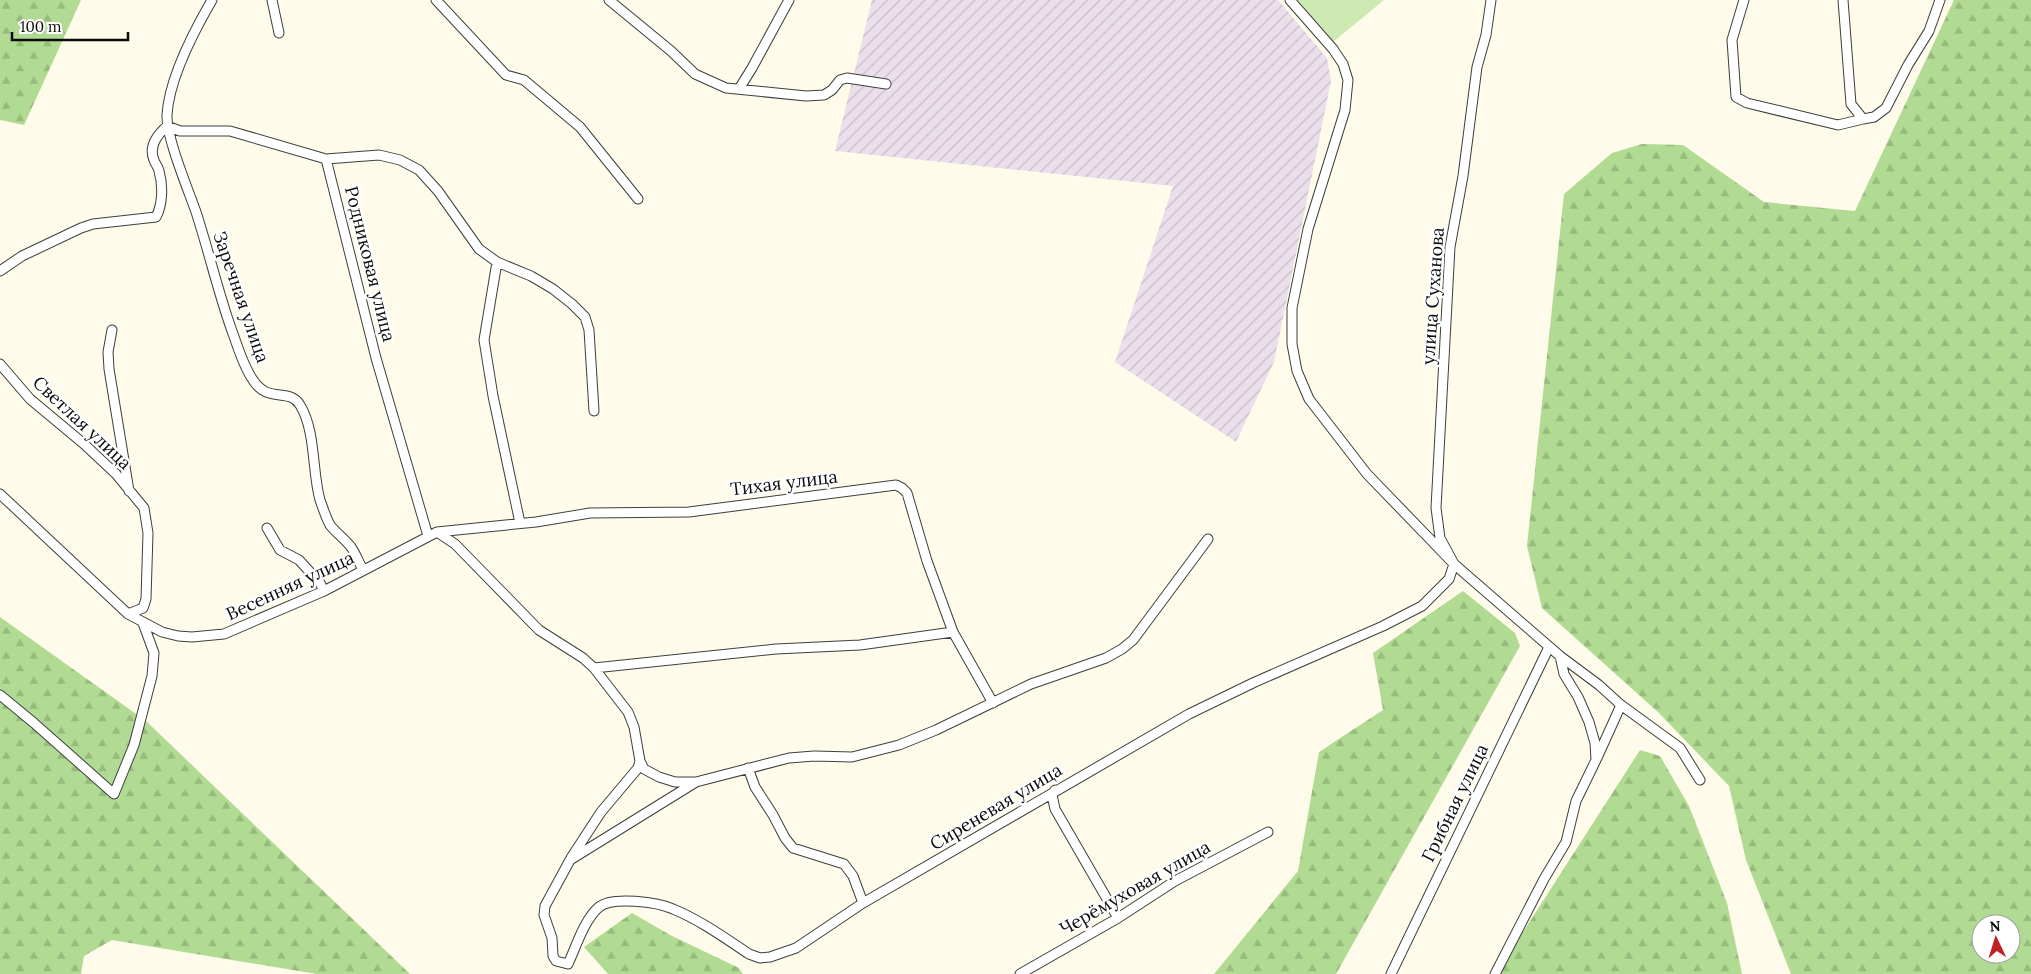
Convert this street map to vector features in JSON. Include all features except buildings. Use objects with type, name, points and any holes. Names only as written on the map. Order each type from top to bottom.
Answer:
[{"type":"street","name":"Заречная улица","points":[[212,0],[201,19],[172,89],[168,103],[167,126],[200,224],[223,306],[251,378],[260,390],[266,393],[287,395],[294,398],[300,405],[314,452],[320,499],[329,524],[351,547],[363,570]]},
{"type":"street","points":[[272,0],[279,33]]},
{"type":"street","points":[[436,0],[506,75],[524,80],[580,127],[638,199]]},
{"type":"street","points":[[609,0],[671,50],[695,74],[726,88],[806,96],[824,95],[832,90],[840,80],[847,78],[886,84]]},
{"type":"street","points":[[739,89],[789,0]]},
{"type":"street","points":[[1290,0],[1333,48],[1343,64],[1348,80],[1345,110],[1308,229],[1292,308],[1292,344],[1297,371],[1309,399],[1367,474],[1454,564],[1560,656],[1680,748],[1700,780]]},
{"type":"street","name":"улица Суханова","points":[[1454,564],[1440,538],[1436,508],[1450,247],[1463,176],[1477,67],[1486,35],[1491,0]]},
{"type":"street","points":[[1744,0],[1732,40],[1736,97],[1747,103],[1838,125],[1874,117],[1886,108],[1908,65],[1929,31],[1940,0]]},
{"type":"street","points":[[1844,0],[1851,104],[1863,119]]},
{"type":"street","points":[[0,271],[22,256],[81,228],[93,224],[156,217],[161,208],[161,178],[153,158],[153,146],[157,135],[167,126],[180,131],[230,131],[326,158],[379,155],[400,160],[419,170],[438,191],[480,249],[497,262],[531,276],[553,289],[585,317],[589,330],[594,411]]},
{"type":"street","name":"Родниковая улица","points":[[326,158],[376,358],[432,534]]},
{"type":"street","points":[[497,262],[484,340],[493,396],[520,523]]},
{"type":"street","points":[[112,330],[108,352],[109,369],[129,492]]},
{"type":"street","name":"Светлая улица","points":[[0,364],[30,399],[84,444],[116,474],[144,508],[148,533],[146,599],[142,608],[128,614]]},
{"type":"street","name":"Тихая улица","points":[[432,534],[590,513],[690,512],[896,485],[907,493],[953,632],[992,703]]},
{"type":"street","name":"Весенняя улица","points":[[0,494],[128,614],[162,632],[178,636],[224,634],[324,591],[396,555],[432,534]]},
{"type":"street","points":[[267,528],[280,550],[299,560],[320,583],[324,591]]},
{"type":"street","points":[[432,534],[463,552],[539,630],[583,658],[594,668],[628,712],[634,727],[640,761],[644,769],[659,777],[676,782],[696,782],[789,758],[814,756],[852,757],[868,754],[908,741],[1031,684],[1106,658],[1133,640],[1208,539]]},
{"type":"street","name":"Сиреневая улица","points":[[570,860],[544,906],[544,915],[552,938],[553,956],[556,961],[568,964],[592,916],[598,908],[614,901],[638,902],[671,908],[749,954],[760,958],[770,957],[796,948],[863,903],[1189,714],[1255,682],[1383,626],[1422,606],[1448,579],[1454,564]]},
{"type":"street","points":[[0,695],[114,794],[134,745],[152,676],[154,653],[143,623]]},
{"type":"street","points":[[594,668],[776,649],[869,644],[953,632]]},
{"type":"street","name":"Грибная улица","points":[[1391,974],[1549,647]]},
{"type":"street","points":[[1560,656],[1564,674],[1578,697],[1589,722],[1595,743],[1596,760]]},
{"type":"street","points":[[1496,974],[1544,878],[1566,842],[1576,801],[1622,705]]},
{"type":"street","points":[[570,860],[601,812],[638,768],[640,761]]},
{"type":"street","points":[[748,768],[755,787],[785,838],[793,848],[844,864],[853,876],[863,903]]},
{"type":"street","points":[[570,860],[696,782]]},
{"type":"street","points":[[1055,790],[1052,795],[1055,809],[1118,918]]},
{"type":"street","name":"Черёмуховая улица","points":[[1020,974],[1118,918],[1175,881],[1268,832]]},
{"type":"shaded area","points":[[872,0],[1278,0],[1327,58],[1331,81],[1274,362],[1236,442],[1115,362],[1173,186],[835,151]]},
{"type":"green space","points":[[0,0],[81,0],[24,125],[0,120]]},
{"type":"green space","points":[[1294,0],[1384,0],[1333,42]]},
{"type":"green space","points":[[1954,0],[2031,0],[2031,974],[1791,974],[1746,860],[1729,786],[1659,713],[1542,608],[1527,546],[1564,194],[1612,153],[1642,144],[1683,145],[1764,202],[1855,211]]},
{"type":"green space","points":[[1463,591],[1515,633],[1520,646],[1336,974],[1214,974],[1298,871],[1319,752],[1383,710],[1373,653]]},
{"type":"green space","points":[[0,617],[146,721],[410,974],[317,974],[112,940],[84,956],[81,974],[0,974]]},
{"type":"green space","points":[[1640,750],[1660,756],[1689,806],[1727,903],[1742,974],[1496,974]]},
{"type":"green space","points":[[632,913],[672,936],[739,968],[743,974],[608,974],[584,947]]}]
